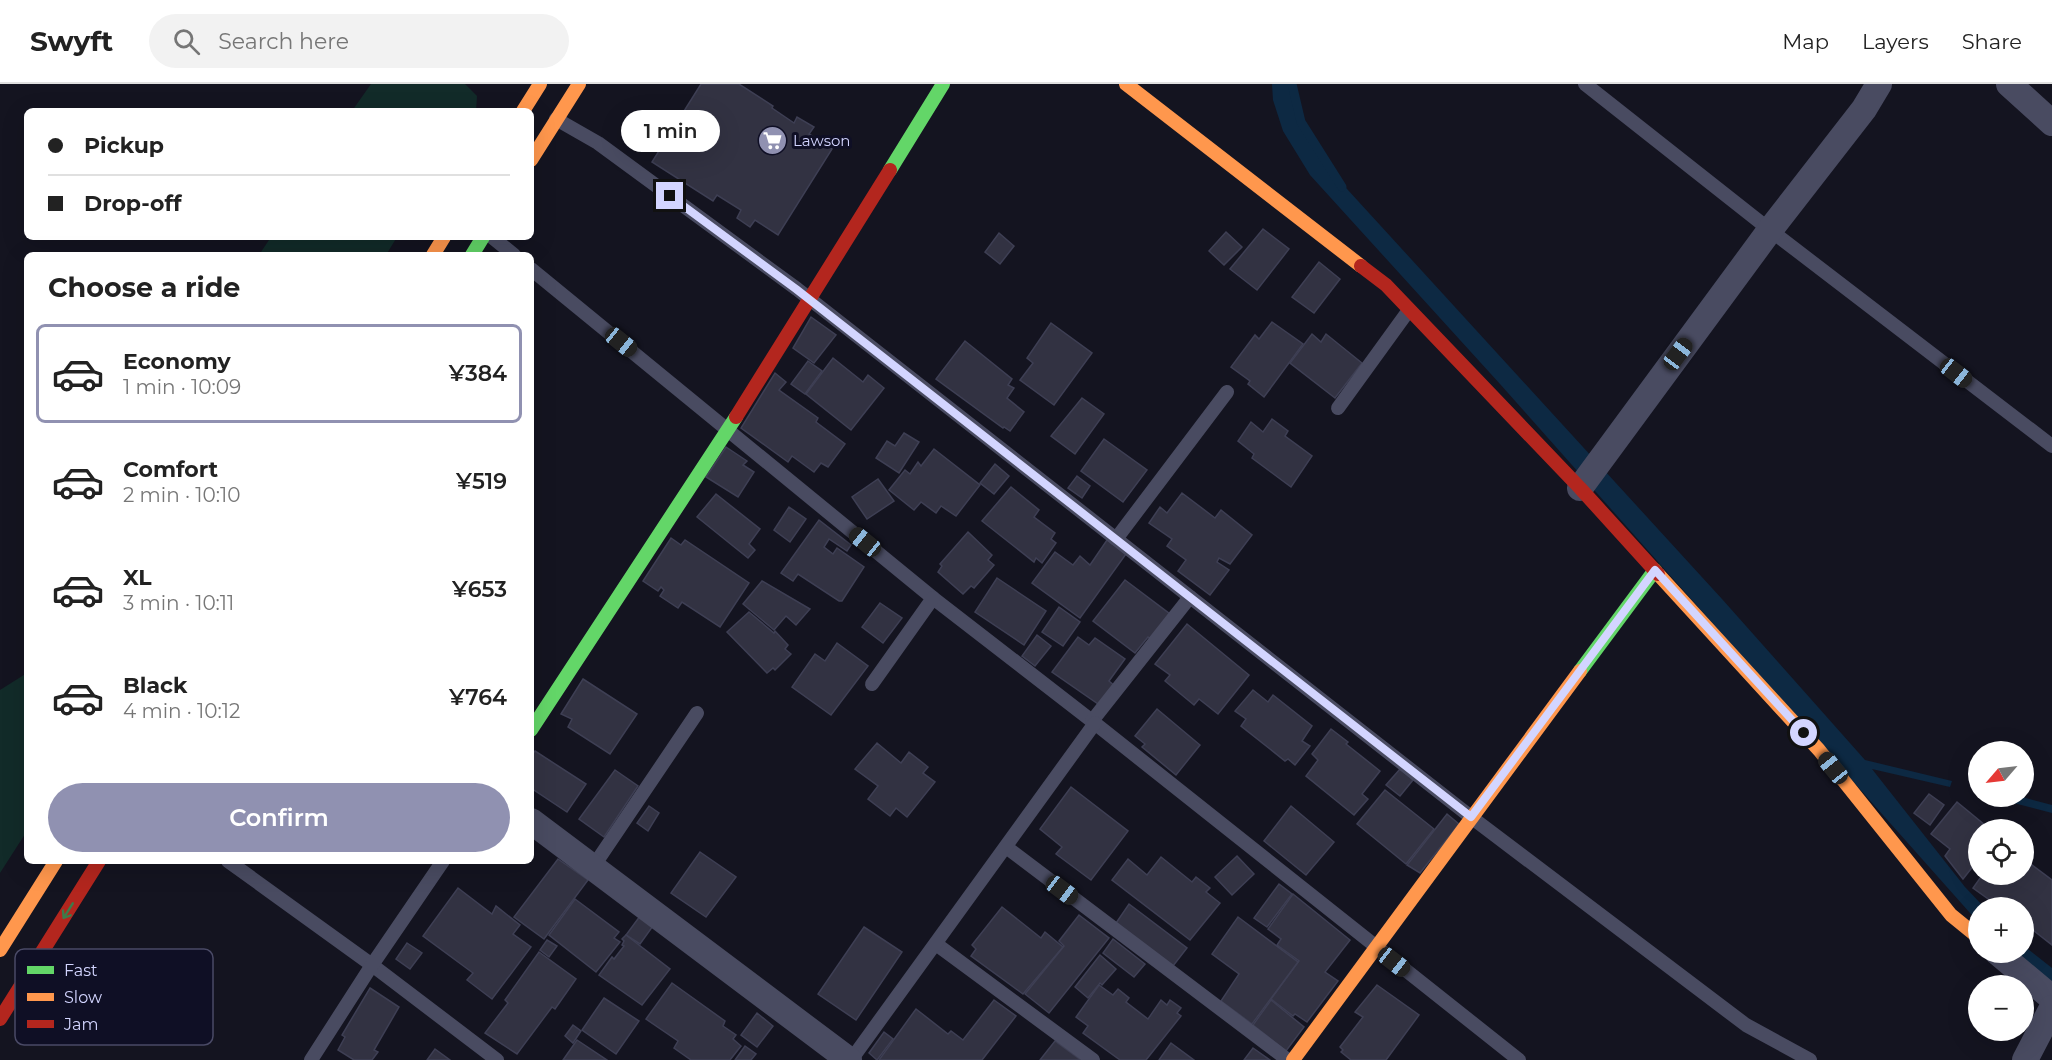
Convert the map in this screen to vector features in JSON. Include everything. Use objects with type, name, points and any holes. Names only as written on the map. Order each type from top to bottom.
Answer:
[{"type":"main road","points":[[525,108],[540,84]]},
{"type":"main road","points":[[534,155],[579,84]]},
{"type":"main road","points":[[534,725],[728,430],[943,84]]},
{"type":"main road","points":[[1126,84],[1386,285],[1409,310],[1589,476],[1655,570],[1819,750],[1951,915],[1968,929]]},
{"type":"main road","points":[[1293,1060],[1655,570]]},
{"type":"main road","points":[[0,950],[54,864]]},
{"type":"main road","points":[[44,949],[97,864]]},
{"type":"main road","points":[[0,1019],[15,995]]},
{"type":"street","points":[[1589,476],[1770,230],[1864,109],[1880,84]]},
{"type":"street","points":[[2009,84],[2052,123]]},
{"type":"street","points":[[534,823],[850,1060]]},
{"type":"street","points":[[2010,963],[2052,998]]},
{"type":"street","points":[[2025,1060],[2052,1008]]},
{"type":"lane","points":[[1585,84],[1770,230],[2052,446]]},
{"type":"lane","points":[[556,119],[598,143],[810,299],[1471,817],[1746,1024],[1810,1060]]},
{"type":"lane","points":[[496,240],[510,252]]},
{"type":"lane","points":[[534,271],[933,598],[1094,722],[1519,1060]]},
{"type":"lane","points":[[1338,408],[1409,310]]},
{"type":"lane","points":[[1116,539],[1227,392]]},
{"type":"lane","points":[[850,1060],[1006,848],[1094,722],[1190,597]]},
{"type":"lane","points":[[872,684],[933,598]]},
{"type":"lane","points":[[593,867],[697,713]]},
{"type":"lane","points":[[1006,848],[1288,1060]]},
{"type":"lane","points":[[232,864],[372,965],[497,1060]]},
{"type":"lane","points":[[311,1060],[441,864]]},
{"type":"lane","points":[[936,944],[1093,1060]]},
{"type":"green space","points":[[371,84],[465,84],[477,96],[476,108],[354,108]]},
{"type":"green space","points":[[269,240],[395,240],[388,252],[261,252]]},
{"type":"green space","points":[[24,675],[24,836],[0,873],[0,690]]},
{"type":"water","points":[[1272,84],[1291,84],[1299,118],[1326,166],[1722,599],[1865,760],[1952,781],[1950,787],[1872,769],[1974,897],[1968,897],[1968,911],[1500,384],[1310,175],[1283,131],[1273,100]]},
{"type":"water","points":[[2034,800],[2052,805],[2052,813],[2029,807],[2034,807]]},
{"type":"water","points":[[2034,954],[2052,968],[2052,984],[2024,963],[2034,963]]},
{"type":"building","points":[[701,84],[739,84],[794,123],[797,117],[814,127],[809,134],[832,149],[778,235],[755,220],[750,227],[737,218],[741,210],[717,195],[713,201],[652,162]]},
{"type":"building","points":[[1263,229],[1289,249],[1257,290],[1230,269]]},
{"type":"building","points":[[1226,232],[1242,247],[1224,265],[1209,251]]},
{"type":"building","points":[[999,233],[1014,246],[1000,264],[985,252]]},
{"type":"building","points":[[1319,262],[1340,279],[1314,313],[1292,297]]},
{"type":"building","points":[[811,317],[836,335],[814,363],[793,348]]},
{"type":"building","points":[[1272,322],[1303,344],[1264,397],[1248,384],[1250,381],[1231,367],[1255,335],[1259,339]]},
{"type":"building","points":[[1051,323],[1092,353],[1054,405],[1020,380],[1033,363],[1027,358]]},
{"type":"building","points":[[1312,334],[1321,342],[1326,334],[1362,363],[1335,398],[1290,363]]},
{"type":"building","points":[[965,341],[1012,379],[1008,385],[1014,388],[1007,398],[1024,412],[1010,431],[936,379]]},
{"type":"building","points":[[833,358],[863,382],[868,375],[884,388],[851,430],[806,394]]},
{"type":"building","points":[[808,361],[822,371],[805,394],[791,384]]},
{"type":"building","points":[[775,373],[786,382],[779,390],[818,418],[816,422],[845,444],[828,467],[821,463],[814,472],[792,456],[788,462],[741,428]]},
{"type":"building","points":[[1082,398],[1104,414],[1075,454],[1051,436]]},
{"type":"building","points":[[1272,419],[1288,431],[1285,436],[1312,456],[1291,487],[1252,458],[1254,454],[1238,441],[1251,422],[1263,432]]},
{"type":"building","points":[[904,433],[919,442],[899,473],[876,458],[887,441],[895,446]]},
{"type":"building","points":[[1104,439],[1147,470],[1123,502],[1081,471]]},
{"type":"building","points":[[726,447],[747,461],[743,465],[754,472],[738,497],[706,477]]},
{"type":"building","points":[[934,449],[980,485],[956,516],[941,506],[936,513],[921,502],[914,510],[889,490],[905,470],[910,474],[918,462],[921,466]]},
{"type":"building","points":[[995,464],[1009,476],[994,494],[980,483]]},
{"type":"building","points":[[1077,476],[1090,486],[1082,498],[1068,488]]},
{"type":"building","points":[[878,479],[894,501],[867,519],[852,497]]},
{"type":"building","points":[[1011,487],[1039,510],[1034,517],[1055,533],[1051,539],[1056,543],[1042,563],[1036,558],[1034,562],[982,521]]},
{"type":"building","points":[[1182,493],[1215,518],[1221,510],[1252,535],[1230,564],[1219,558],[1217,562],[1229,570],[1210,595],[1178,571],[1186,560],[1167,546],[1172,539],[1149,523],[1160,507],[1167,513]]},
{"type":"building","points":[[716,494],[760,529],[749,544],[755,550],[748,558],[697,517]]},
{"type":"building","points":[[789,507],[806,519],[790,542],[774,530]]},
{"type":"building","points":[[819,520],[851,545],[847,551],[829,539],[824,547],[833,554],[837,548],[864,567],[842,601],[798,574],[793,581],[781,573]]},
{"type":"building","points":[[968,532],[992,555],[988,560],[994,565],[974,588],[971,586],[963,594],[938,572],[942,566],[940,564]]},
{"type":"building","points":[[671,538],[681,545],[685,540],[749,583],[720,627],[682,602],[678,608],[660,596],[664,590],[661,587],[658,591],[643,581]]},
{"type":"building","points":[[1107,540],[1126,554],[1080,618],[1032,583],[1055,552],[1073,565],[1080,556],[1090,565]]},
{"type":"building","points":[[997,578],[1046,611],[1024,645],[975,612]]},
{"type":"building","points":[[1125,580],[1170,614],[1151,639],[1148,637],[1135,653],[1093,621]]},
{"type":"building","points":[[762,581],[810,609],[796,625],[786,616],[774,630],[743,604]]},
{"type":"building","points":[[880,603],[902,618],[883,643],[862,627]]},
{"type":"building","points":[[1059,607],[1080,622],[1063,646],[1042,632]]},
{"type":"building","points":[[749,612],[774,633],[775,631],[788,645],[785,649],[791,654],[775,670],[773,668],[767,673],[727,632]]},
{"type":"building","points":[[1187,624],[1249,675],[1218,714],[1199,699],[1194,705],[1165,681],[1170,675],[1155,664]]},
{"type":"building","points":[[1037,635],[1051,646],[1035,666],[1022,656]]},
{"type":"building","points":[[1078,637],[1089,645],[1095,638],[1125,659],[1109,681],[1116,687],[1101,706],[1052,672]]},
{"type":"building","points":[[837,643],[868,666],[831,715],[792,687],[815,654],[825,661]]},
{"type":"building","points":[[583,679],[637,714],[610,754],[568,727],[572,719],[561,714]]},
{"type":"building","points":[[1253,690],[1268,702],[1273,695],[1312,726],[1302,741],[1310,746],[1295,765],[1288,759],[1285,761],[1241,726],[1246,719],[1235,711]]},
{"type":"building","points":[[1157,709],[1200,745],[1176,775],[1142,747],[1145,744],[1135,736]]},
{"type":"building","points":[[1331,729],[1380,771],[1362,794],[1368,799],[1354,815],[1306,776],[1318,760],[1312,754]]},
{"type":"building","points":[[877,743],[901,763],[909,752],[928,767],[923,773],[935,782],[907,817],[896,808],[890,816],[868,799],[878,786],[855,769]]},
{"type":"building","points":[[534,752],[586,784],[567,812],[534,790]]},
{"type":"building","points":[[1400,769],[1413,780],[1400,796],[1386,785]]},
{"type":"building","points":[[615,770],[638,786],[604,837],[579,819]]},
{"type":"building","points":[[1071,787],[1128,831],[1091,880],[1056,854],[1062,847],[1040,829]]},
{"type":"building","points":[[1385,790],[1434,829],[1406,864],[1357,824]]},
{"type":"building","points":[[1929,794],[1944,805],[1930,825],[1914,813]]},
{"type":"building","points":[[1957,802],[1978,819],[1968,819],[1968,873],[1963,879],[1945,856],[1950,849],[1931,834]]},
{"type":"building","points":[[649,806],[659,813],[648,831],[637,823]]},
{"type":"building","points":[[1291,806],[1334,842],[1306,875],[1264,841]]},
{"type":"building","points":[[1447,814],[1459,824],[1420,873],[1407,865]]},
{"type":"building","points":[[700,852],[736,877],[706,917],[671,893]]},
{"type":"building","points":[[1237,856],[1254,874],[1232,895],[1215,877]]},
{"type":"building","points":[[1161,857],[1192,882],[1196,877],[1210,888],[1206,892],[1220,903],[1190,940],[1112,880],[1128,859],[1147,875]]},
{"type":"building","points":[[558,859],[588,880],[544,939],[514,917]]},
{"type":"building","points":[[2034,866],[2052,880],[2052,945],[2034,931],[2034,897],[1986,897],[1973,888],[1975,885],[2034,885]]},
{"type":"building","points":[[1279,884],[1292,894],[1267,927],[1254,918]]},
{"type":"building","points":[[458,888],[492,914],[496,906],[520,925],[513,934],[531,947],[492,999],[467,980],[473,973],[423,936]]},
{"type":"building","points":[[1293,894],[1350,940],[1325,972],[1338,981],[1307,1022],[1295,1014],[1293,1016],[1271,999],[1299,961],[1277,945],[1281,939],[1268,929]]},
{"type":"building","points":[[575,899],[619,932],[614,938],[620,942],[596,972],[549,935]]},
{"type":"building","points":[[1129,904],[1187,948],[1173,966],[1116,923]]},
{"type":"building","points":[[1002,907],[1041,938],[1045,932],[1063,947],[1023,994],[971,956],[976,949],[972,945]]},
{"type":"building","points":[[1079,915],[1109,938],[1049,1013],[1025,994],[1064,946],[1059,941]]},
{"type":"building","points":[[640,916],[653,926],[640,944],[626,935]]},
{"type":"building","points":[[1238,917],[1298,962],[1252,1024],[1221,1001],[1239,974],[1212,954]]},
{"type":"building","points":[[864,927],[902,952],[856,1020],[818,994]]},
{"type":"building","points":[[626,935],[670,969],[642,1005],[599,975],[612,957],[614,959],[624,946],[622,939]]},
{"type":"building","points":[[1113,939],[1145,964],[1134,977],[1103,953]]},
{"type":"building","points":[[547,940],[557,946],[549,957],[540,950]]},
{"type":"building","points":[[407,943],[422,953],[410,969],[396,959]]},
{"type":"building","points":[[539,952],[576,979],[555,1009],[552,1007],[517,1054],[485,1033],[508,1003],[505,1000]]},
{"type":"building","points":[[1100,955],[1116,969],[1088,998],[1075,987]]},
{"type":"building","points":[[672,983],[725,1021],[723,1026],[736,1035],[733,1039],[741,1046],[730,1060],[691,1060],[674,1048],[678,1041],[646,1019]]},
{"type":"building","points":[[1099,985],[1113,995],[1118,989],[1129,998],[1126,1002],[1148,1019],[1161,1000],[1167,1005],[1170,1000],[1181,1008],[1177,1013],[1181,1016],[1146,1060],[1120,1060],[1083,1033],[1088,1026],[1076,1017]]},
{"type":"building","points":[[1377,985],[1419,1015],[1386,1060],[1351,1060],[1341,1052],[1343,1050],[1340,1047],[1363,1017],[1355,1012]]},
{"type":"building","points":[[370,988],[399,1007],[374,1050],[378,1052],[372,1060],[354,1060],[338,1050],[345,1037],[342,1035]]},
{"type":"building","points":[[604,998],[639,1021],[616,1054],[582,1030]]},
{"type":"building","points":[[994,1000],[1016,1016],[982,1060],[879,1060],[916,1009],[948,1034],[951,1031],[963,1040]]},
{"type":"building","points":[[1271,1000],[1304,1027],[1286,1051],[1253,1025]]},
{"type":"building","points":[[757,1013],[773,1026],[757,1047],[741,1035]]},
{"type":"building","points":[[573,1025],[581,1031],[573,1043],[565,1036]]},
{"type":"building","points":[[884,1032],[893,1039],[877,1060],[869,1053]]},
{"type":"building","points":[[577,1040],[607,1060],[563,1060]]},
{"type":"building","points":[[1055,1041],[1081,1060],[1040,1060]]},
{"type":"building","points":[[1171,1043],[1194,1060],[1159,1060]]},
{"type":"building","points":[[745,1046],[756,1054],[751,1060],[735,1060]]},
{"type":"building","points":[[1253,1048],[1270,1060],[1244,1060]]},
{"type":"building","points":[[435,1049],[450,1060],[427,1060]]},
{"type":"waterway","points":[[1292,84],[1301,122],[1342,187]]},
{"type":"traffic: fast","points":[[890,170],[943,84]]},
{"type":"traffic: fast","points":[[474,252],[481,240]]},
{"type":"traffic: fast","points":[[534,725],[736,417]]},
{"type":"traffic: fast","points":[[1580,671],[1655,570]]},
{"type":"traffic: slow","points":[[525,108],[540,84]]},
{"type":"traffic: slow","points":[[534,155],[579,84]]},
{"type":"traffic: slow","points":[[1126,84],[1361,266]]},
{"type":"traffic: slow","points":[[435,252],[442,240]]},
{"type":"traffic: slow","points":[[1658,574],[1819,750],[1951,915],[1968,929]]},
{"type":"traffic: slow","points":[[1293,1060],[1580,671]]},
{"type":"traffic: slow","points":[[0,950],[54,864]]},
{"type":"traffic: jam","points":[[736,417],[890,170]]},
{"type":"traffic: jam","points":[[1361,266],[1386,285],[1580,488],[1658,574]]},
{"type":"traffic: jam","points":[[44,949],[97,864]]},
{"type":"traffic: jam","points":[[0,1019],[15,995]]},
{"type":"place","name":"Lawson","points":[[772,141]]},
{"type":"route","points":[[670,196],[796,289],[1471,817],[1655,570],[1804,733]]}]
